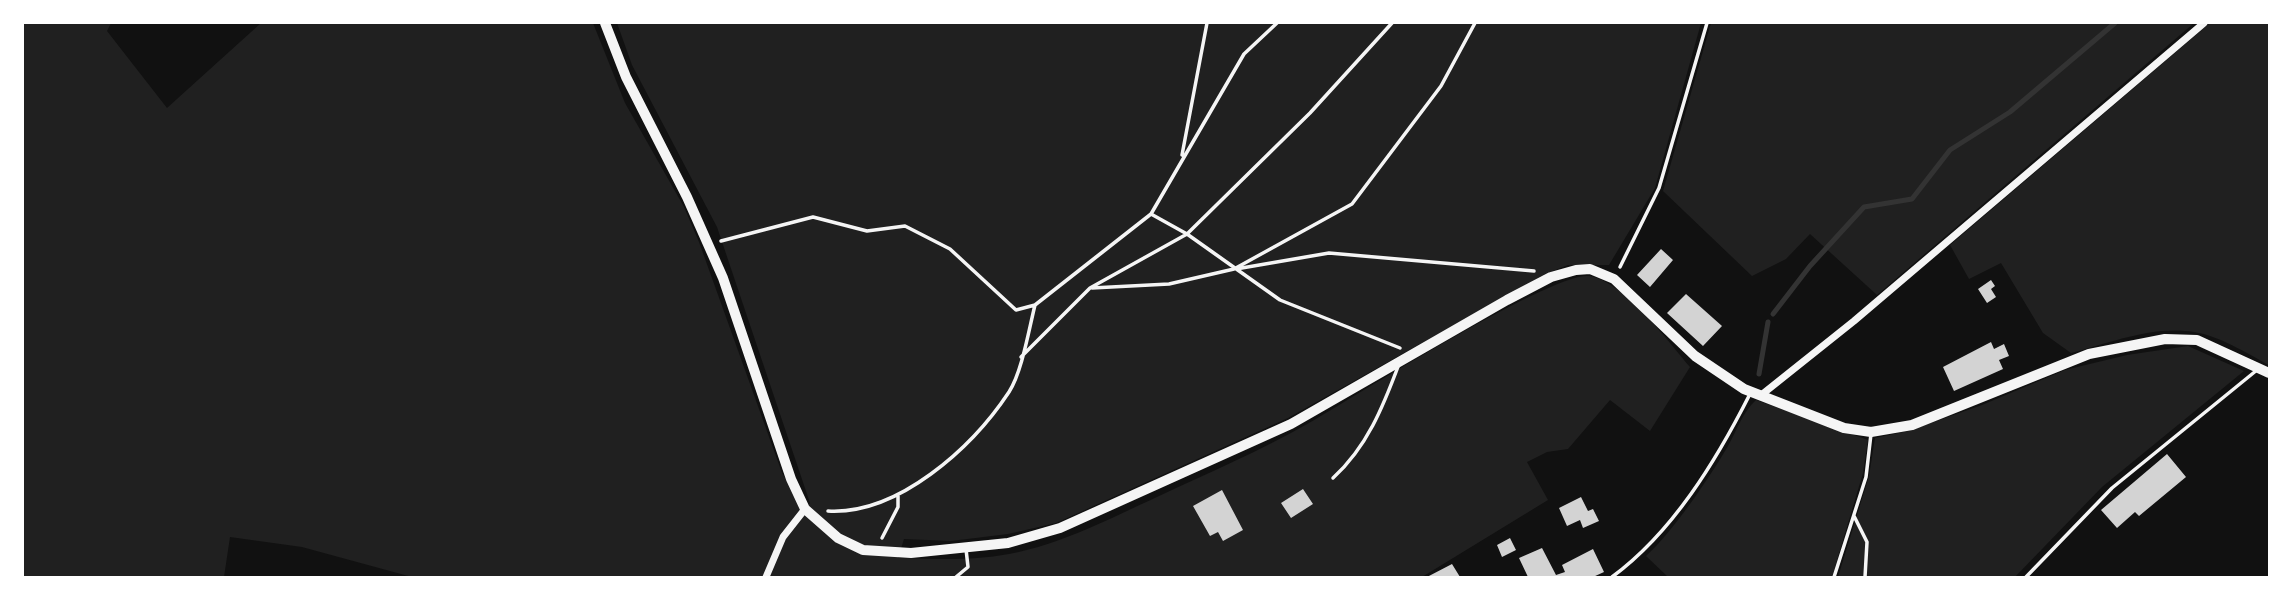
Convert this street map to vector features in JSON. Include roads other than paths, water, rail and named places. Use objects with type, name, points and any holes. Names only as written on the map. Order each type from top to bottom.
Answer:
[{"type":"street","points":[[605,23],[626,77],[709,245],[791,479],[805,509],[838,538],[851,546],[875,553],[966,549],[1008,543],[1060,528],[1291,424],[1551,277],[1590,270],[1614,279],[1695,356],[1752,392],[1843,428],[1871,432],[1912,425],[2089,354],[2165,339],[2197,340],[2269,373]]},
{"type":"street","points":[[1752,392],[1854,321],[2204,23]]},
{"type":"street","points":[[766,577],[783,537],[805,509]]},
{"type":"lane","points":[[1333,478],[1353,460],[1382,411],[1400,362]]},
{"type":"lane","points":[[2026,577],[2112,488],[2259,368]]},
{"type":"lane","points":[[1612,577],[1647,549],[1690,494],[1724,446],[1752,392]]},
{"type":"lane","points":[[1834,577],[1866,477],[1871,432]]},
{"type":"lane","points":[[1854,516],[1867,542],[1865,577]]},
{"type":"lane","points":[[956,577],[968,568],[966,549]]},
{"type":"waterway","points":[[1773,314],[1810,266],[1864,207],[1912,199],[1950,150],[2010,112],[2115,23]]},
{"type":"waterway","points":[[1759,374],[1768,322]]}]
